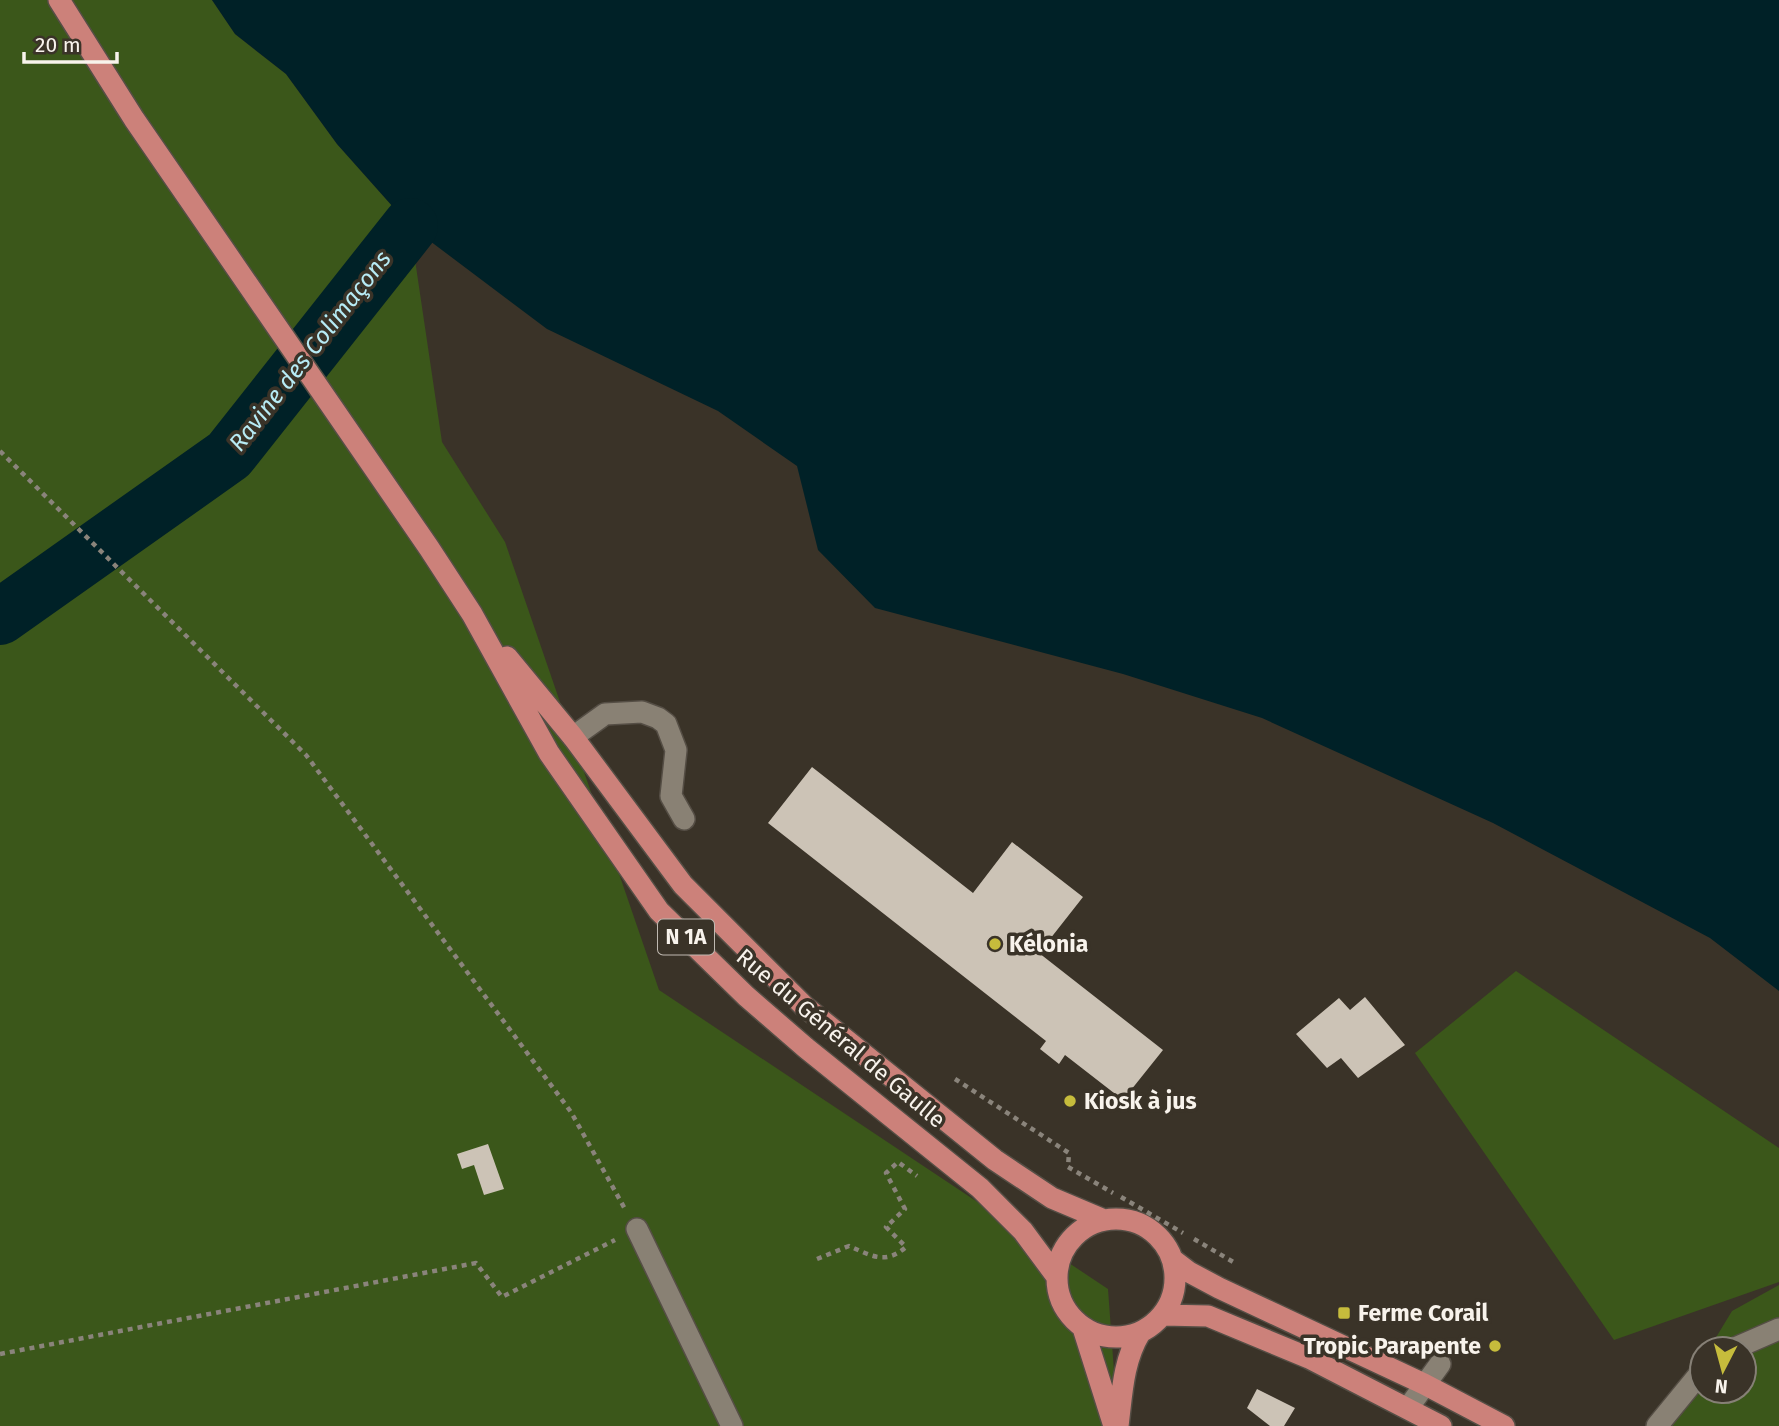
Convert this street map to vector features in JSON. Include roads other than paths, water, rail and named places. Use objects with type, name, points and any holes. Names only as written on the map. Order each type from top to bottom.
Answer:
[{"type":"main road","name":"Rue du Général de Gaulle","points":[[59,0],[134,119],[429,548],[472,614],[549,753],[659,911],[746,996],[806,1048],[980,1188],[1023,1231],[1057,1277]]},
{"type":"main road","name":"Rue du Général de Gaulle","points":[[472,614],[573,737],[683,885],[804,1006],[995,1160],[1052,1198],[1104,1220]]},
{"type":"main road","points":[[549,753],[573,737]]},
{"type":"main road","points":[[1104,1220],[1124,1220],[1142,1225],[1158,1236],[1172,1259],[1175,1289],[1169,1307],[1156,1322],[1140,1333],[1121,1337],[1101,1336],[1083,1328],[1068,1314],[1059,1296],[1057,1277],[1061,1258],[1070,1240],[1086,1227],[1104,1220]]},
{"type":"main road","points":[[1172,1259],[1189,1272],[1219,1288],[1424,1384],[1504,1426]]},
{"type":"main road","points":[[1163,1315],[1208,1316],[1309,1358],[1441,1426]]},
{"type":"main road","points":[[1083,1328],[1116,1426]]},
{"type":"main road","points":[[1116,1426],[1131,1348],[1140,1333]]},
{"type":"lane","points":[[573,737],[605,714],[642,712],[666,724],[676,750],[671,796],[684,819]]},
{"type":"lane","points":[[636,1229],[732,1426]]},
{"type":"lane","points":[[1758,1338],[1779,1329]]},
{"type":"lane","points":[[1408,1408],[1440,1364]]},
{"type":"lane","points":[[1657,1426],[1688,1388]]},
{"type":"water","points":[[212,0],[1779,0],[1779,991],[1710,938],[1493,823],[1262,718],[1123,674],[875,608],[818,550],[797,466],[718,411],[547,329],[410,226],[337,144],[286,74],[235,34]]},
{"type":"waterway","name":"Ravine des Colimaçons","points":[[0,617],[229,455],[410,226]]},
{"type":"place","name":"Kélonia","points":[[995,944]]},
{"type":"place","name":"Kiosk à jus","points":[[1070,1101]]},
{"type":"place","name":"Ferme Corail","points":[[1344,1313]]},
{"type":"place","name":"Tropic Parapente","points":[[1495,1346]]}]
